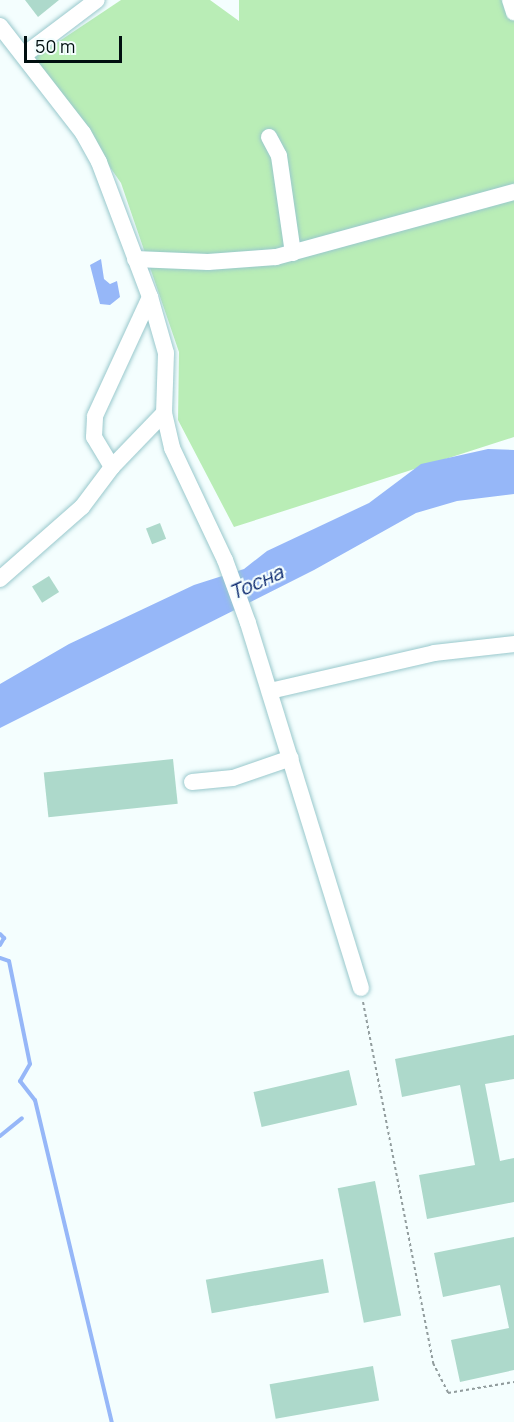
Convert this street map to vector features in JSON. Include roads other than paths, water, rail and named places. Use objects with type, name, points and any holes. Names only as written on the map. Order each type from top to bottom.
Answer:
[{"type":"street","points":[[24,55],[97,0]]},
{"type":"street","points":[[510,0],[514,12]]},
{"type":"street","points":[[1,28],[24,55],[99,162],[150,297],[166,354],[164,413],[172,448],[225,560],[249,623],[361,988]]},
{"type":"street","points":[[269,137],[279,156],[293,254]]},
{"type":"street","points":[[135,259],[208,262],[293,254],[514,192]]},
{"type":"street","points":[[112,467],[94,437],[95,416],[150,297]]},
{"type":"street","points":[[0,579],[82,507],[112,467],[164,413]]},
{"type":"street","points":[[270,691],[434,653],[514,644]]},
{"type":"street","points":[[192,782],[233,778],[291,758]]},
{"type":"water","points":[[101,259],[104,279],[110,284],[117,281],[120,297],[110,305],[100,304],[90,265]]},
{"type":"water","name":"Тосна","points":[[488,449],[514,450],[514,494],[457,501],[416,513],[314,570],[0,728],[0,684],[69,644],[194,585],[244,569],[267,551],[369,503],[421,464]]},
{"type":"waterway","points":[[0,934],[4,938],[0,945]]},
{"type":"waterway","points":[[0,958],[9,961],[30,1064],[20,1081],[35,1100],[112,1422]]},
{"type":"waterway","points":[[0,1136],[22,1118]]}]
